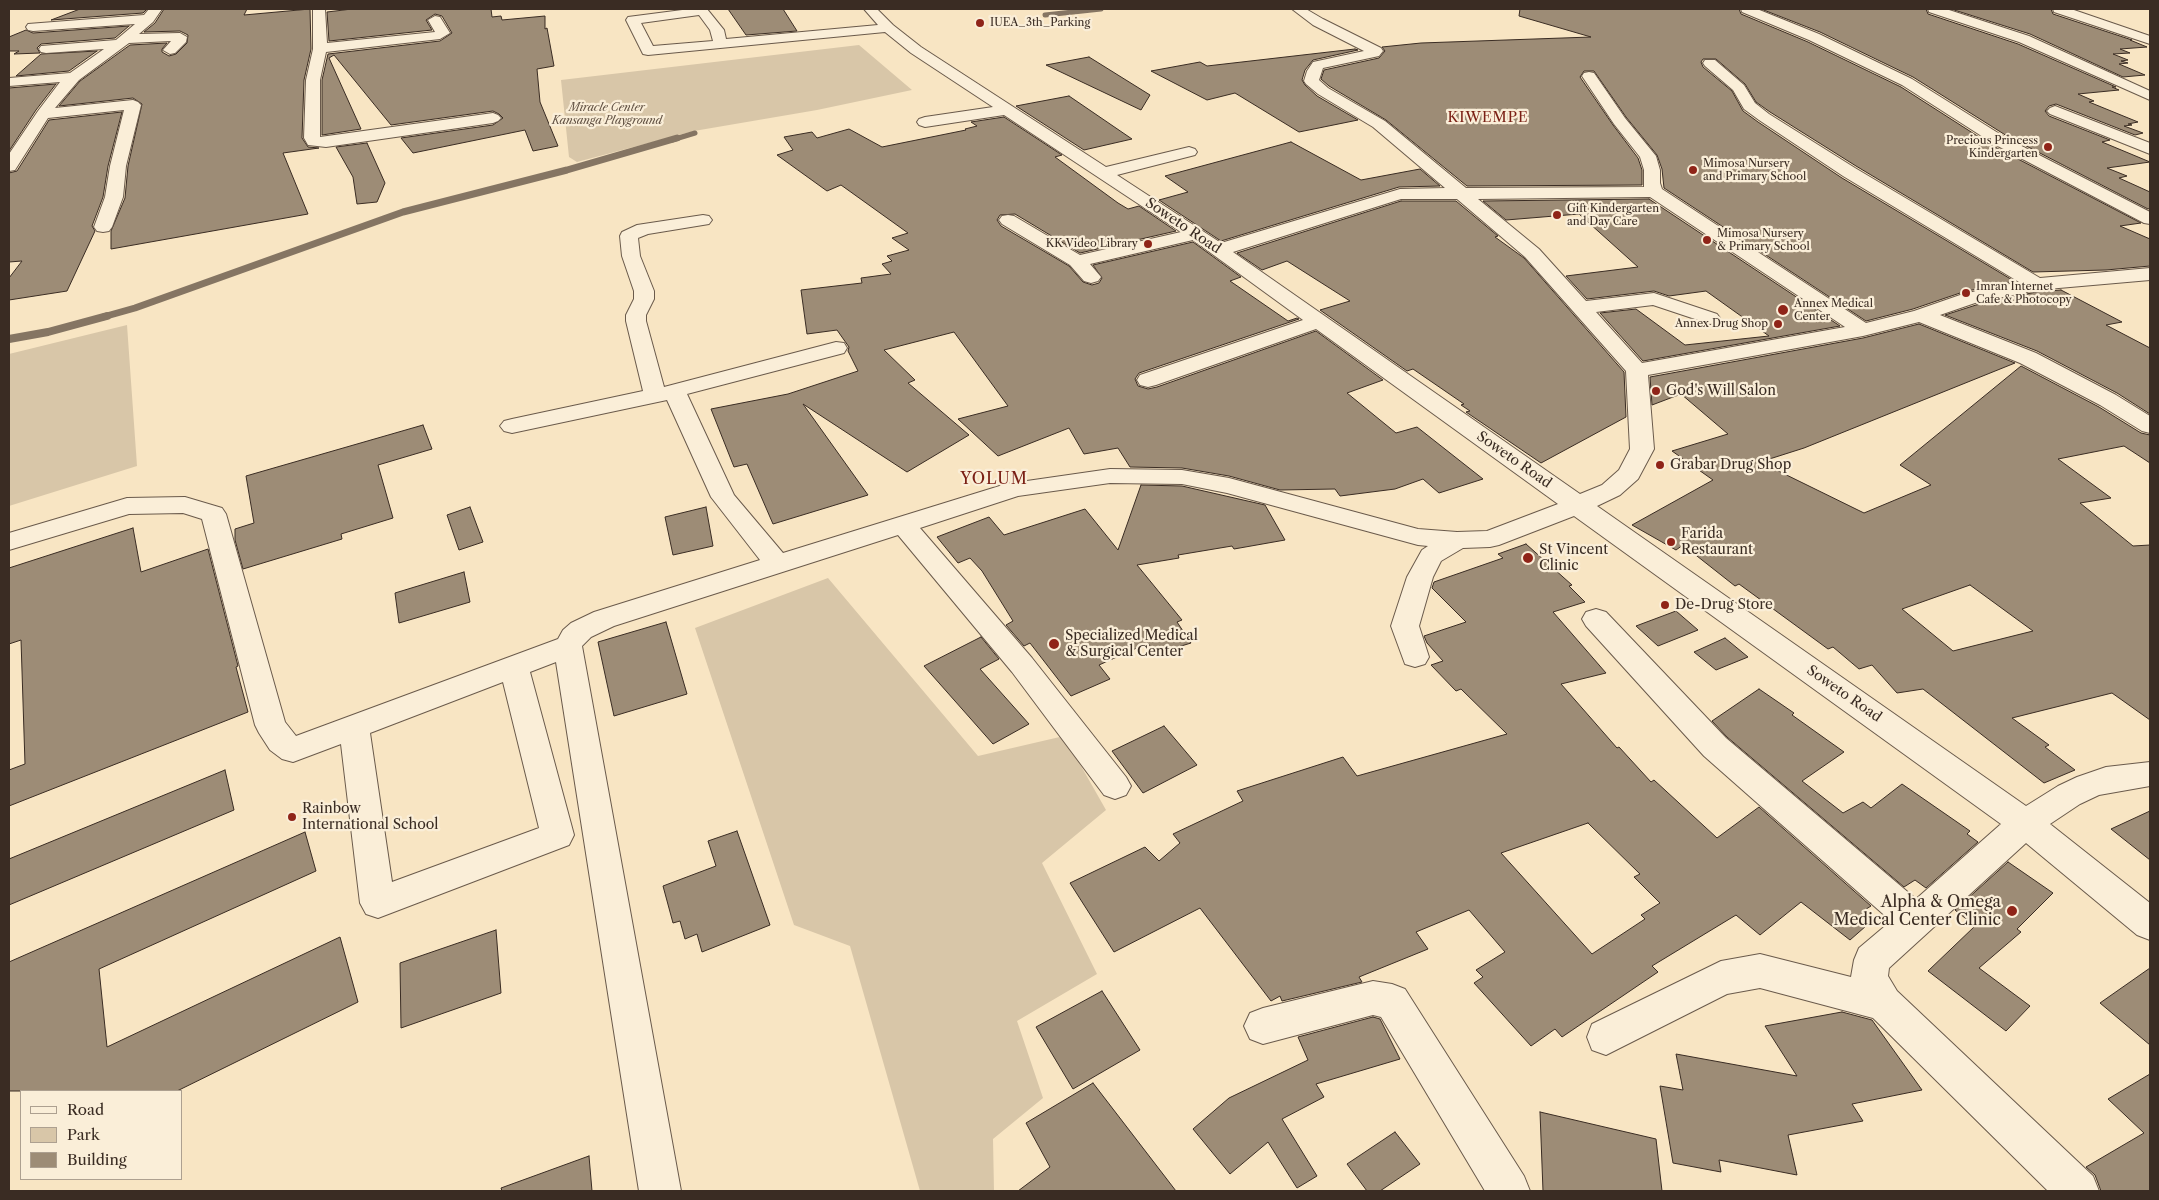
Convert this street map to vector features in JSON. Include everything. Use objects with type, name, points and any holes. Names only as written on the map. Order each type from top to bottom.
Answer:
[{"type":"street","points":[[319,9],[320,48],[312,80],[312,138],[314,142],[326,142],[493,118]]},
{"type":"street","name":"Soweto Road","points":[[870,9],[888,28],[916,50],[1219,250],[2025,823],[2150,924]]},
{"type":"street","points":[[660,1191],[568,646],[573,637],[581,630],[604,619],[1016,489],[1110,476],[1182,477],[1228,486],[1418,537],[1456,540],[1490,539],[1578,505],[1611,490],[1629,474],[1642,448],[1637,370],[1532,253],[1379,124],[1322,91],[1311,81],[1318,65],[1376,51],[1318,22],[1298,9]]},
{"type":"street","points":[[1747,9],[1814,37],[1907,82],[2012,148],[2148,215]]},
{"type":"street","points":[[1934,9],[2024,40],[2150,96]]},
{"type":"street","points":[[2059,9],[2150,40]]},
{"type":"street","points":[[721,44],[717,30],[702,11],[633,20],[648,50],[721,44],[888,28]]},
{"type":"street","points":[[33,27],[152,14]]},
{"type":"street","points":[[9,166],[61,90],[74,77],[123,42],[152,14]]},
{"type":"street","points":[[320,48],[440,35],[443,33],[435,20]]},
{"type":"street","points":[[46,49],[180,37],[181,39],[170,50]]},
{"type":"street","points":[[1710,63],[1738,88],[1749,106],[1849,172],[2036,284]]},
{"type":"street","points":[[1589,76],[1619,121],[1648,156],[1652,170],[1651,183],[1654,192]]},
{"type":"street","points":[[9,82],[74,77]]},
{"type":"street","points":[[43,114],[133,105],[118,166],[114,197],[103,227]]},
{"type":"street","points":[[924,122],[1006,110]]},
{"type":"street","points":[[2055,111],[2150,149]]},
{"type":"street","points":[[1104,173],[1188,152]]},
{"type":"street","points":[[1219,250],[1400,194],[1654,192],[1863,330]]},
{"type":"street","points":[[702,220],[643,229],[629,236],[631,256],[644,291],[644,298],[636,315],[636,321],[664,393],[723,497],[777,564]]},
{"type":"street","points":[[1008,220],[1077,261],[1091,277]]},
{"type":"street","points":[[1077,261],[1196,234]]},
{"type":"street","points":[[1637,370],[1863,330],[1921,315],[1970,298],[2036,284],[2150,274]]},
{"type":"street","points":[[1580,308],[1654,299],[1710,318]]},
{"type":"street","points":[[1921,315],[2028,358],[2108,400],[2150,426]]},
{"type":"street","points":[[1148,380],[1319,321]]},
{"type":"street","points":[[512,426],[664,393],[836,348]]},
{"type":"street","points":[[9,542],[127,506],[185,505],[213,514],[270,725],[281,742],[293,750],[568,646]]},
{"type":"street","points":[[903,524],[1022,665],[1115,786]]},
{"type":"street","points":[[1415,657],[1405,626],[1420,577],[1431,556],[1456,540]]},
{"type":"street","points":[[1596,619],[1715,747],[1916,921]]},
{"type":"street","points":[[354,727],[378,903],[556,835],[514,667]]},
{"type":"street","points":[[2078,1191],[1884,1003],[1869,979],[1872,960],[2025,823],[2069,795],[2088,786],[2106,780],[2150,774]]},
{"type":"street","points":[[1606,1038],[1721,978],[1760,971],[1884,1003]]},
{"type":"street","points":[[1263,1026],[1373,998],[1392,1001],[1509,1191]]},
{"type":"green space","name":"Miracle Center Kansanga Playground","points":[[859,45],[912,90],[817,110],[694,131],[577,162],[569,157],[561,80]]},
{"type":"green space","points":[[127,325],[137,466],[9,506],[9,354]]},
{"type":"green space","points":[[828,578],[978,756],[1064,736],[1106,810],[1042,863],[1097,974],[1017,1021],[1043,1098],[993,1139],[994,1191],[920,1191],[850,946],[794,925],[695,628]]},
{"type":"building","points":[[80,9],[147,9],[143,13],[51,20]]},
{"type":"building","points":[[164,9],[247,9],[244,15],[310,9],[311,49],[304,80],[302,138],[308,147],[319,148],[283,153],[308,214],[111,249],[111,231],[125,198],[128,166],[142,104],[133,98],[59,106],[80,81],[130,45],[167,43],[162,52],[169,56],[176,54],[187,43],[188,35],[180,31],[144,32],[155,23]]},
{"type":"building","points":[[352,9],[491,9],[492,17],[501,16],[502,20],[545,16],[545,29],[547,28],[554,66],[537,69],[540,102],[558,146],[533,151],[525,130],[413,153],[401,138],[493,125],[503,118],[493,111],[391,125],[334,55],[329,58],[361,129],[322,135],[322,80],[328,54],[440,41],[452,33],[442,16],[435,14],[426,20],[432,30],[329,41],[327,12]]},
{"type":"building","points":[[728,9],[783,9],[797,31],[746,35]]},
{"type":"building","points":[[1520,9],[1739,9],[1741,14],[1808,42],[1901,87],[1993,146],[2141,223],[2120,226],[2150,239],[2150,266],[2106,270],[2033,272],[1770,112],[1756,102],[1745,84],[1716,59],[1703,59],[1701,62],[1703,67],[1732,91],[1743,111],[1758,122],[1842,178],[2014,281],[1963,292],[1913,309],[1866,321],[1664,188],[1662,169],[1657,155],[1626,117],[1594,71],[1584,71],[1580,77],[1638,158],[1642,170],[1642,185],[1467,186],[1386,120],[1329,86],[1321,79],[1324,70],[1379,58],[1385,51],[1382,47],[1421,43],[1591,37],[1519,16]]},
{"type":"building","points":[[1761,9],[1926,9],[1928,14],[2018,44],[2116,87],[2112,87],[2119,90],[2078,94],[2094,101],[2089,102],[2138,122],[2124,126],[2143,133],[2135,135],[2056,104],[2049,106],[2045,111],[2049,116],[2110,140],[2102,142],[2150,162],[2107,168],[2127,176],[2119,178],[2150,192],[2150,208],[2148,209],[2007,136],[1913,77],[1820,32]]},
{"type":"building","points":[[1951,9],[2051,9],[2053,14],[2132,40],[2130,40],[2147,47],[2120,49],[2130,53],[2113,54],[2128,60],[2121,61],[2128,63],[2119,64],[2145,75],[2123,77],[2030,34]]},
{"type":"building","points":[[129,26],[115,38],[41,44],[37,48],[40,53],[14,54],[19,51],[9,51],[9,37],[26,30],[33,33]]},
{"type":"building","points":[[1358,50],[1313,60],[1305,70],[1302,80],[1317,96],[1358,120],[1299,132],[1235,93],[1207,100],[1151,71],[1200,62],[1207,66]]},
{"type":"building","points":[[97,51],[69,71],[16,76],[41,54]]},
{"type":"building","points":[[1089,57],[1150,95],[1141,110],[1046,65]]},
{"type":"building","points":[[56,84],[36,110],[9,151],[9,88]]},
{"type":"building","points":[[1069,96],[1132,139],[1084,150],[1016,106]]},
{"type":"building","points":[[122,112],[108,166],[103,197],[92,226],[95,231],[67,291],[9,300],[9,278],[22,261],[9,262],[9,173],[17,171],[49,120]]},
{"type":"building","points":[[1004,117],[1062,155],[1055,157],[1118,203],[1128,209],[1139,206],[1176,231],[1080,253],[1015,214],[1000,215],[997,220],[1001,226],[1069,266],[1083,282],[1092,285],[1099,283],[1102,278],[1093,265],[1193,242],[1241,277],[1230,281],[1288,321],[1299,319],[1139,373],[1135,379],[1138,386],[1148,389],[1157,387],[1316,331],[1383,380],[1347,393],[1396,433],[1417,427],[1483,479],[1439,493],[1423,479],[1395,489],[1340,496],[1335,489],[1280,490],[1229,476],[1182,468],[1130,467],[1118,448],[1084,454],[1069,428],[998,456],[958,419],[1008,406],[954,332],[884,350],[915,380],[908,383],[969,435],[907,472],[803,404],[868,495],[773,524],[747,464],[734,467],[711,409],[788,394],[858,371],[848,351],[849,347],[837,330],[807,334],[801,290],[862,283],[861,278],[891,274],[882,264],[892,261],[887,256],[909,250],[892,238],[908,233],[841,185],[827,191],[777,155],[793,150],[784,137],[812,132],[817,138],[849,129],[882,147],[966,130],[977,126],[971,122]]},
{"type":"building","points":[[1291,142],[1361,180],[1420,169],[1440,186],[1399,187],[1221,241],[1159,200],[1188,192],[1165,176]]},
{"type":"building","points":[[367,143],[385,183],[377,202],[357,204],[353,177],[336,147]]},
{"type":"building","points":[[1649,199],[1840,326],[1643,361],[1600,313],[1636,309],[1685,345],[1769,336],[1706,291],[1669,296],[1654,291],[1587,299],[1566,276],[1638,267],[1579,214],[1506,220],[1483,201]]},
{"type":"building","points":[[1401,201],[1456,201],[1498,236],[1495,237],[1524,258],[1624,372],[1626,417],[1541,463],[1466,412],[1470,411],[1461,405],[1464,404],[1413,369],[1407,371],[1320,310],[1350,301],[1287,261],[1262,270],[1237,253]]},
{"type":"building","points":[[2061,290],[2122,322],[2106,325],[2150,348],[2150,414],[2117,393],[2037,351],[1945,315],[1976,305],[2036,292]]},
{"type":"building","points":[[1919,324],[2015,363],[1804,448],[1760,462],[1864,513],[1931,485],[1900,465],[2021,366],[2099,407],[2141,433],[2150,435],[2150,463],[2124,446],[2058,459],[2111,498],[2080,503],[2133,546],[2150,545],[2150,720],[2112,693],[2012,718],[2049,745],[2045,747],[2075,770],[2044,783],[1923,689],[1897,693],[1872,665],[1859,669],[1833,647],[1828,649],[1739,584],[1735,586],[1683,545],[1676,550],[1632,525],[1713,480],[1672,451],[1728,434],[1681,394],[1652,405],[1650,377],[1863,338]],"holes":[[[1970,585],[2033,631],[1953,651],[1902,609]]]},
{"type":"building","points":[[423,425],[432,449],[378,465],[393,518],[341,534],[342,539],[243,569],[235,540],[235,529],[254,523],[246,476]]},
{"type":"building","points":[[1141,485],[1182,486],[1265,505],[1285,540],[1234,549],[1232,546],[1178,555],[1179,558],[1137,565],[1182,620],[1177,622],[1191,643],[1155,654],[1148,643],[1099,665],[1110,679],[1071,696],[1030,643],[1024,646],[1006,625],[1013,621],[982,571],[970,558],[958,563],[937,537],[989,517],[1004,535],[1085,509],[1118,550]]},
{"type":"building","points":[[470,507],[483,542],[459,550],[447,515]]},
{"type":"building","points":[[706,507],[713,546],[673,555],[665,517]]},
{"type":"building","points":[[133,528],[141,572],[208,549],[248,712],[9,806],[9,770],[25,764],[21,640],[9,644],[9,568]]},
{"type":"building","points":[[1526,544],[1572,585],[1569,586],[1585,602],[1553,612],[1606,673],[1561,684],[1617,748],[1619,747],[1651,782],[1654,780],[1717,838],[1759,807],[1871,906],[1863,911],[1874,919],[1850,940],[1801,902],[1760,935],[1736,915],[1652,966],[1658,972],[1562,1037],[1555,1029],[1531,1046],[1474,983],[1483,977],[1476,970],[1505,952],[1469,910],[1416,932],[1428,949],[1359,977],[1362,982],[1282,1001],[1280,996],[1271,1001],[1200,908],[1114,952],[1070,883],[1145,847],[1159,861],[1180,843],[1173,834],[1243,801],[1237,791],[1343,757],[1357,776],[1507,734],[1461,689],[1456,691],[1431,665],[1443,661],[1427,643],[1424,636],[1466,622],[1432,588],[1434,582],[1503,558],[1498,554]],"holes":[[[1588,823],[1640,874],[1634,877],[1660,903],[1641,915],[1645,919],[1592,954],[1501,853]]]},
{"type":"building","points":[[464,572],[470,602],[399,623],[395,593]]},
{"type":"building","points":[[1676,611],[1698,630],[1658,646],[1636,626]]},
{"type":"building","points":[[666,622],[687,694],[614,716],[598,642]]},
{"type":"building","points":[[981,637],[999,659],[980,669],[1029,724],[993,744],[924,666]]},
{"type":"building","points":[[1725,638],[1748,657],[1716,670],[1694,652]]},
{"type":"building","points":[[1759,689],[1794,713],[1792,715],[1844,752],[1802,781],[1843,813],[1863,802],[1871,808],[1902,784],[1970,831],[1967,834],[1978,842],[1926,888],[1915,880],[1904,887],[1727,737],[1712,721]]},
{"type":"building","points":[[1164,726],[1197,765],[1143,793],[1112,751]]},
{"type":"building","points":[[225,770],[234,810],[9,905],[9,859]]},
{"type":"building","points":[[2150,811],[2150,860],[2111,829]]},
{"type":"building","points":[[737,831],[770,925],[702,952],[697,934],[685,939],[680,921],[673,923],[663,886],[716,866],[708,841]]},
{"type":"building","points":[[305,832],[316,871],[99,969],[107,1047],[340,937],[358,1002],[179,1090],[9,1091],[9,962]]},
{"type":"building","points":[[2008,862],[2053,893],[2017,929],[2021,932],[1979,968],[2030,1006],[2006,1031],[1928,971],[1975,926],[1955,910]]},
{"type":"building","points":[[496,930],[501,993],[401,1028],[400,963]]},
{"type":"building","points":[[2150,968],[2150,1045],[2100,1003]]},
{"type":"building","points":[[1102,991],[1140,1050],[1073,1089],[1036,1027]]},
{"type":"building","points":[[1842,1012],[1872,1020],[1922,1090],[1852,1104],[1863,1121],[1788,1135],[1797,1175],[1719,1160],[1721,1172],[1673,1163],[1660,1086],[1683,1090],[1676,1054],[1797,1076],[1765,1026]]},
{"type":"building","points":[[1373,1017],[1380,1019],[1400,1059],[1316,1084],[1324,1097],[1282,1119],[1317,1176],[1297,1188],[1268,1142],[1230,1174],[1193,1129],[1229,1098],[1308,1060],[1298,1037]]},
{"type":"building","points":[[2150,1074],[2150,1191],[2101,1191],[2095,1175],[2086,1167],[2144,1133],[2108,1099]]},
{"type":"building","points":[[1093,1083],[1176,1191],[1018,1191],[1050,1167],[1026,1123]]},
{"type":"building","points":[[1540,1112],[1656,1139],[1662,1191],[1543,1191]]},
{"type":"building","points":[[1395,1132],[1420,1164],[1380,1191],[1367,1191],[1347,1164]]},
{"type":"building","points":[[589,1156],[592,1191],[502,1191],[501,1188]]},
{"type":"waterway","points":[[1045,15],[1101,9]]},
{"type":"waterway","points":[[672,140],[695,133]]},
{"type":"waterway","points":[[103,317],[135,308],[403,212],[567,170],[677,138]]},
{"type":"waterway","points":[[9,339],[48,332],[107,316]]},
{"type":"place","name":"IUEA_3th_Parking","points":[[980,23]]},
{"type":"place","name":"Precious Princess Kindergarten","points":[[2048,147]]},
{"type":"place","name":"Mimosa Nursery and Primary School","points":[[1693,170]]},
{"type":"place","name":"Gift Kindergarten and Day Care","points":[[1557,215]]},
{"type":"place","name":"Mimosa Nursery & Primary School","points":[[1707,240]]},
{"type":"place","name":"KK Video Library","points":[[1148,244]]},
{"type":"place","name":"Imran Internet Cafe & Photocopy","points":[[1966,293]]},
{"type":"place","name":"Annex Medical Center","points":[[1783,310]]},
{"type":"place","name":"Annex Drug Shop","points":[[1778,324]]},
{"type":"place","name":"God's Will Salon","points":[[1656,391]]},
{"type":"place","name":"Grabar Drug Shop","points":[[1660,465]]},
{"type":"place","name":"Farida Restaurant","points":[[1671,542]]},
{"type":"place","name":"St Vincent Clinic","points":[[1528,558]]},
{"type":"place","name":"De-Drug Store","points":[[1665,605]]},
{"type":"place","name":"Specialized Medical & Surgical Center","points":[[1054,644]]},
{"type":"place","name":"Rainbow International School","points":[[292,817]]},
{"type":"place","name":"Alpha & Omega Medical Center Clinic","points":[[2012,911]]},
{"type":"district","name":"KIWEMPE","points":[[1488,118]]},
{"type":"district","name":"YOLUM","points":[[994,479]]}]
